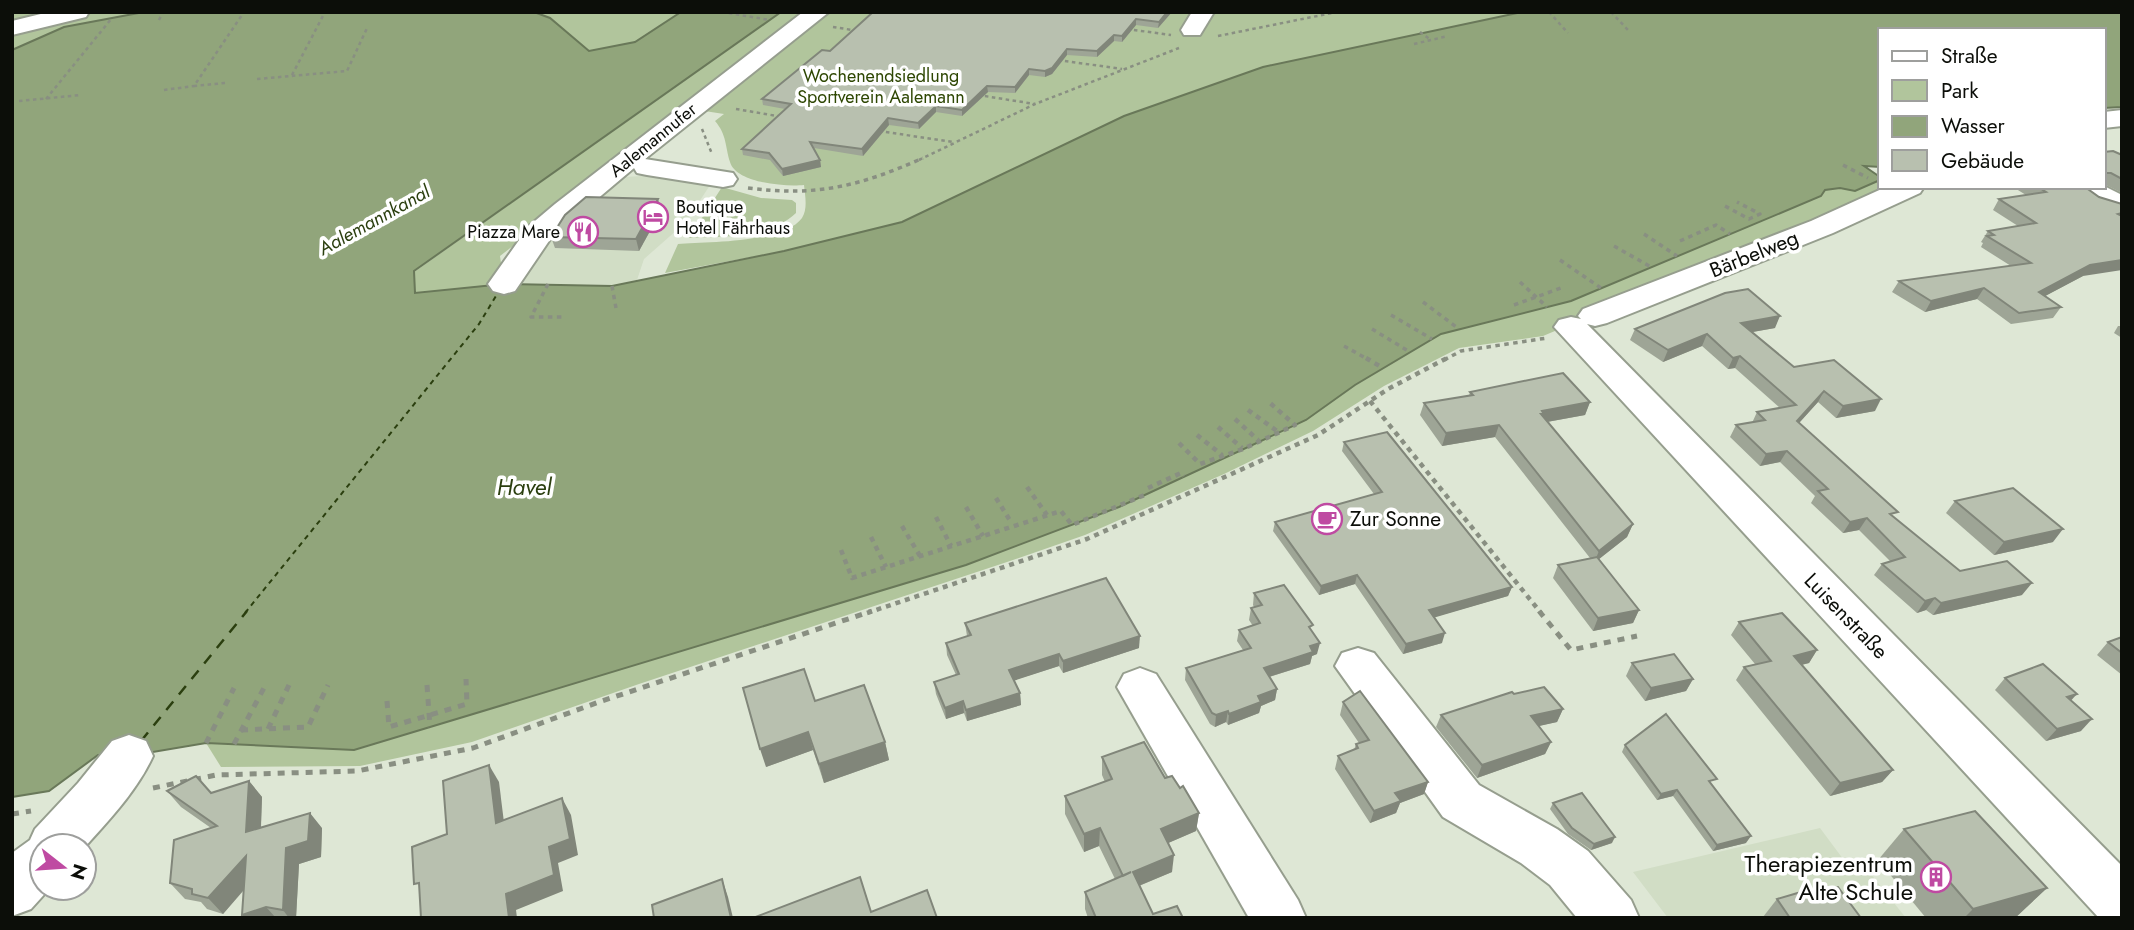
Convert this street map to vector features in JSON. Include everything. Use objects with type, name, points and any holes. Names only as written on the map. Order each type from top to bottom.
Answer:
[{"type":"street","points":[[12,28],[78,12]]},
{"type":"street","name":"Aalemannufer","points":[[511,273],[540,232],[643,164],[692,108],[811,18]]},
{"type":"street","points":[[643,164],[723,179]]},
{"type":"street","name":"Bärbelweg","points":[[1575,305],[1822,227],[1906,189]]},
{"type":"street","points":[[2089,189],[2122,208]]},
{"type":"street","name":"Luisenstraße","points":[[1575,305],[2122,904]]},
{"type":"street","points":[[1358,666],[1461,801],[1539,846],[1569,868],[1612,918]]},
{"type":"street","points":[[1140,687],[1279,918]]},
{"type":"street","points":[[66,832],[129,757]]},
{"type":"street","points":[[12,891],[28,874]]},
{"type":"path","points":[[159,20],[163,12]]},
{"type":"path","points":[[194,86],[244,12]]},
{"type":"path","points":[[292,76],[325,12]]},
{"type":"path","points":[[1217,36],[1337,12]]},
{"type":"path","points":[[1549,12],[1568,33]]},
{"type":"path","points":[[1611,12],[1628,30]]},
{"type":"path","points":[[46,99],[113,18]]},
{"type":"path","points":[[811,18],[871,33]]},
{"type":"path","points":[[257,79],[347,71],[369,26]]},
{"type":"path","points":[[1116,27],[1189,31]]},
{"type":"path","points":[[753,189],[799,194],[840,187],[876,176],[1035,104],[1124,69],[1189,31]]},
{"type":"path","points":[[1420,32],[1432,40]]},
{"type":"path","points":[[1414,44],[1448,36]]},
{"type":"path","points":[[1057,60],[1124,69]]},
{"type":"path","points":[[163,90],[225,83]]},
{"type":"path","points":[[967,93],[1035,104]]},
{"type":"path","points":[[19,101],[81,95]]},
{"type":"path","points":[[692,108],[723,179]]},
{"type":"path","points":[[736,110],[790,118]]},
{"type":"path","points":[[871,130],[953,142]]},
{"type":"path","points":[[1843,165],[1875,182]]},
{"type":"path","points":[[1725,205],[1749,219],[1760,214],[1737,202]]},
{"type":"path","points":[[1756,216],[1762,220]]},
{"type":"path","points":[[1680,241],[1716,225],[1730,234]]},
{"type":"path","points":[[1644,234],[1678,256]]},
{"type":"path","points":[[1614,246],[1652,267]]},
{"type":"path","points":[[1560,260],[1575,305]]},
{"type":"path","points":[[1520,282],[1537,298],[1575,305]]},
{"type":"path","points":[[548,284],[531,317],[562,317]]},
{"type":"path","points":[[612,286],[616,308]]},
{"type":"path","points":[[1514,306],[1537,298],[1575,305]]},
{"type":"path","points":[[1423,302],[1459,329]]},
{"type":"path","points":[[96,799],[216,775],[357,771],[473,748],[599,702],[1087,540],[1318,435],[1370,401],[1461,351],[1544,339],[1575,305]]},
{"type":"path","points":[[1391,315],[1432,339]]},
{"type":"path","points":[[1371,329],[1410,352]]},
{"type":"path","points":[[1344,346],[1383,368]]},
{"type":"path","points":[[1370,401],[1571,650],[1637,636]]},
{"type":"path","points":[[1179,443],[1200,464],[1243,449],[1295,425],[1270,403]]},
{"type":"path","points":[[1248,410],[1278,432]]},
{"type":"path","points":[[1235,419],[1258,440]]},
{"type":"path","points":[[1218,427],[1243,449]]},
{"type":"path","points":[[1196,435],[1223,456]]},
{"type":"path","points":[[841,550],[852,578],[1061,511],[1072,525],[1181,473],[1184,476]]},
{"type":"path","points":[[1027,487],[1047,515]]},
{"type":"path","points":[[996,498],[1012,522]]},
{"type":"path","points":[[965,507],[983,536]]},
{"type":"path","points":[[936,517],[951,546]]},
{"type":"path","points":[[902,526],[920,556]]},
{"type":"path","points":[[871,537],[886,567]]},
{"type":"path","points":[[387,701],[389,727],[429,717],[467,704],[466,679]]},
{"type":"path","points":[[268,729],[289,685]]},
{"type":"path","points":[[241,730],[308,727],[328,685]]},
{"type":"path","points":[[427,685],[430,727]]},
{"type":"path","points":[[234,744],[265,686]]},
{"type":"path","points":[[206,743],[234,688]]},
{"type":"shaded area","points":[[659,175],[712,182],[686,222],[644,259],[637,280],[612,286],[518,284],[541,248],[607,178]]},
{"type":"shaded area","points":[[1820,828],[1852,871],[1866,868],[1906,918],[1668,918],[1633,872]]},
{"type":"green space","points":[[12,12],[144,12],[64,27],[12,50]]},
{"type":"green space","points":[[534,12],[681,12],[635,42],[589,51],[550,18]]},
{"type":"green space","points":[[781,12],[818,12],[500,256],[504,284],[415,293],[414,272]]},
{"type":"green space","points":[[827,12],[1522,12],[1263,67],[1124,116],[902,222],[784,251],[665,273],[678,244],[762,237],[793,226],[802,218],[806,206],[804,185],[774,184],[741,175],[730,162],[724,136],[715,121],[724,114],[698,110]]},
{"type":"green space","points":[[1878,181],[1878,189],[1893,189],[1543,336],[1459,348],[1384,386],[1313,431],[1224,474],[1085,535],[472,742],[360,766],[221,767],[206,743],[354,750],[966,565],[1119,507],[1306,420],[1355,385],[1441,334],[1571,301],[1825,190],[1840,188],[1855,191]]},
{"type":"green space","points":[[722,187],[761,198],[792,200],[796,203],[796,213],[772,228],[759,232],[689,238]]},
{"type":"water","name":"Havel","points":[[144,12],[534,12],[550,18],[589,51],[635,42],[681,12],[781,12],[414,271],[415,293],[504,284],[612,286],[784,251],[902,222],[1124,116],[1263,67],[1522,12],[2122,12],[2122,107],[2106,108],[2106,28],[1878,28],[1878,167],[1864,166],[1878,176],[1878,181],[1855,191],[1840,188],[1825,190],[1821,196],[1571,301],[1441,334],[1355,385],[1306,420],[1119,507],[966,565],[354,750],[206,743],[129,756],[98,755],[49,791],[12,797],[12,50],[64,27]]},
{"type":"building","name":"Wochenendsiedlung Sportverein Aalemann","points":[[873,12],[1167,12],[1159,22],[1136,19],[1122,36],[1114,35],[1097,51],[1067,49],[1052,68],[1045,71],[1029,69],[1015,87],[987,86],[962,110],[936,106],[918,123],[888,118],[862,149],[810,142],[820,160],[782,169],[769,153],[742,149],[791,104],[762,99],[822,50],[830,51]]},
{"type":"building","points":[[2113,151],[2122,155],[2122,179],[2106,173],[2106,152]]},
{"type":"building","points":[[2041,189],[2088,189],[2099,197],[2122,204],[2122,213],[2118,214],[2122,216],[2122,260],[2090,265],[2039,292],[2061,307],[2019,313],[1984,288],[1931,301],[1899,281],[2031,263],[1987,236],[1994,235],[1988,231],[2036,223],[1999,199],[2046,192]]},
{"type":"building","points":[[586,197],[658,199],[636,239],[551,237],[565,215]]},
{"type":"building","points":[[1748,289],[1780,316],[1741,323],[1794,367],[1834,360],[1881,399],[1843,406],[1824,391],[1797,421],[1898,512],[1890,514],[1960,571],[2007,561],[2032,583],[1941,603],[1935,598],[1925,601],[1882,564],[1905,557],[1867,518],[1850,522],[1818,491],[1828,489],[1787,451],[1766,454],[1736,425],[1765,420],[1757,412],[1796,405],[1740,356],[1733,358],[1707,334],[1668,350],[1635,329],[1725,293]]},
{"type":"building","points":[[1563,373],[1590,402],[1542,411],[1544,414],[1541,414],[1633,524],[1599,551],[1499,425],[1446,433],[1424,403],[1473,395],[1470,392]]},
{"type":"building","points":[[1387,432],[1512,587],[1429,610],[1445,633],[1406,644],[1357,575],[1321,586],[1275,522],[1382,492],[1344,442]]},
{"type":"building","points":[[2013,488],[2063,529],[2004,542],[1955,501]]},
{"type":"building","points":[[1597,557],[1639,610],[1598,618],[1558,565]]},
{"type":"building","points":[[1106,578],[1140,636],[1063,661],[1059,654],[1009,670],[1020,693],[966,710],[963,701],[945,708],[934,682],[959,674],[946,643],[971,635],[965,623]]},
{"type":"building","points":[[1284,585],[1313,625],[1309,627],[1320,643],[1310,646],[1313,652],[1264,668],[1277,689],[1258,696],[1261,702],[1229,714],[1228,711],[1216,715],[1212,713],[1186,668],[1251,648],[1239,630],[1260,623],[1251,608],[1262,605],[1254,593]]},
{"type":"building","points":[[1782,613],[1817,650],[1794,656],[1893,770],[1840,783],[1744,667],[1771,661],[1739,622]]},
{"type":"building","points":[[2122,637],[2122,653],[2108,642]]},
{"type":"building","points":[[1674,654],[1693,679],[1651,688],[1632,663]]},
{"type":"building","points":[[2043,664],[2077,694],[2067,697],[2092,719],[2057,729],[2005,678]]},
{"type":"building","points":[[804,669],[815,701],[864,685],[885,742],[819,764],[808,732],[760,749],[743,688]]},
{"type":"building","points":[[1544,687],[1563,709],[1531,716],[1551,742],[1482,765],[1441,715],[1512,692],[1514,694]]},
{"type":"building","points":[[1360,691],[1428,782],[1395,793],[1401,801],[1374,811],[1338,756],[1358,748],[1356,744],[1369,740],[1343,702]]},
{"type":"building","points":[[1666,714],[1717,779],[1709,781],[1751,836],[1717,845],[1677,790],[1661,794],[1625,745]]},
{"type":"building","points":[[1144,742],[1165,778],[1172,776],[1180,788],[1183,786],[1199,813],[1161,829],[1174,855],[1133,872],[1153,914],[1177,906],[1183,918],[1096,918],[1085,892],[1123,876],[1100,828],[1084,834],[1065,796],[1112,779],[1102,757]]},
{"type":"building","points":[[489,765],[496,823],[562,798],[570,839],[549,847],[554,875],[506,894],[509,918],[421,918],[419,883],[414,884],[412,847],[447,834],[443,781]]},
{"type":"building","points":[[196,776],[211,793],[249,781],[246,832],[310,813],[308,841],[286,848],[283,910],[266,907],[242,915],[246,856],[208,898],[192,894],[192,889],[170,883],[174,840],[217,826],[167,791]]},
{"type":"building","points":[[1582,793],[1615,837],[1594,844],[1572,828],[1553,803]]},
{"type":"building","points":[[1975,811],[2047,888],[1973,909],[1904,829]]},
{"type":"building","points":[[860,877],[871,912],[927,890],[937,918],[753,918]]},
{"type":"building","points":[[722,879],[731,918],[654,918],[652,905]]},
{"type":"building","points":[[1838,887],[1861,918],[1790,918],[1777,899],[1808,890],[1811,893]]},
{"type":"ferry route","points":[[245,613],[479,324],[499,291]]},
{"type":"ferry route","points":[[141,741],[247,611]]},
{"type":"place","name":"Boutique Hotel Fährhaus","points":[[653,217]]},
{"type":"place","name":"Piazza Mare","points":[[583,232]]},
{"type":"place","name":"Zur Sonne","points":[[1327,519]]},
{"type":"place","name":"Therapiezentrum Alte Schule","points":[[1936,877]]},
{"type":"water label","name":"Aalemannkanal","points":[[374,220]]}]
